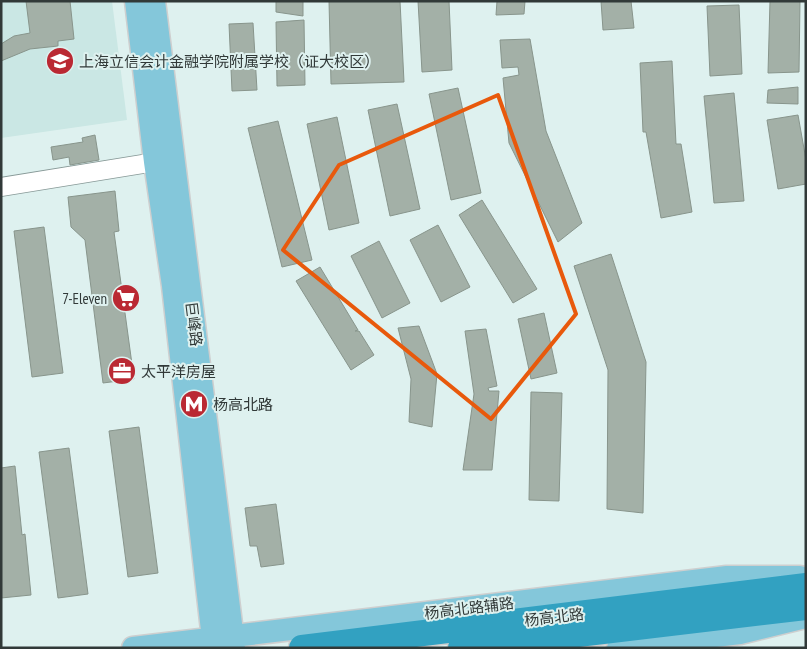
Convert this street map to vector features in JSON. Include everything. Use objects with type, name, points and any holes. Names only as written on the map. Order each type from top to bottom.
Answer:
[{"type":"highway","name":"杨高北路","points":[[462,648],[683,611],[806,586]]},
{"type":"highway","name":"杨高北路","points":[[302,648],[683,611],[806,607]]},
{"type":"main road","name":"巨峰路","points":[[136,1],[155,162],[223,642]]},
{"type":"main road","name":"巨峰路","points":[[154,1],[223,642]]},
{"type":"main road","name":"杨高北路辅路","points":[[133,648],[223,642],[727,577],[806,577]]},
{"type":"main road","points":[[618,648],[740,633],[806,617]]},
{"type":"lane","points":[[1,187],[155,162]]},
{"type":"highlighted area","points":[[498,95],[576,314],[491,419],[283,250],[339,165]]},
{"type":"shaded area","name":"上海立信会计金融学院附属学校（证大校区）","points":[[1,1],[112,1],[127,120],[1,138]]},
{"type":"building","points":[[26,1],[70,1],[74,39],[58,41],[58,46],[30,49],[1,61],[1,44],[14,36],[30,33]]},
{"type":"building","points":[[276,1],[303,1],[303,16],[276,12]]},
{"type":"building","points":[[329,1],[400,1],[404,82],[331,84]]},
{"type":"building","points":[[418,1],[449,1],[452,70],[422,72]]},
{"type":"building","points":[[497,1],[525,1],[524,14],[496,15]]},
{"type":"building","points":[[601,1],[631,1],[634,28],[603,30]]},
{"type":"building","points":[[770,1],[800,1],[799,72],[768,73]]},
{"type":"building","points":[[739,5],[742,74],[710,76],[707,6]]},
{"type":"building","points":[[304,20],[305,85],[277,86],[276,22]]},
{"type":"building","points":[[253,23],[257,90],[232,91],[229,24]]},
{"type":"building","points":[[530,39],[546,131],[582,223],[558,242],[509,143],[503,78],[519,75],[518,67],[502,68],[500,40]]},
{"type":"building","points":[[672,61],[676,144],[681,144],[692,212],[661,218],[646,132],[643,132],[640,63]]},
{"type":"building","points":[[798,87],[798,104],[767,103],[768,90]]},
{"type":"building","points":[[458,88],[481,193],[451,200],[429,94]]},
{"type":"building","points":[[734,93],[744,201],[714,203],[704,96]]},
{"type":"building","points":[[397,104],[420,209],[390,216],[368,110]]},
{"type":"building","points":[[798,115],[806,160],[806,184],[778,189],[767,120]]},
{"type":"building","points":[[337,117],[359,223],[329,230],[307,124]]},
{"type":"building","points":[[278,121],[312,260],[282,267],[248,128]]},
{"type":"building","points":[[95,135],[99,160],[70,165],[69,157],[53,160],[51,147],[83,142],[82,138]]},
{"type":"building","points":[[115,191],[119,231],[114,232],[134,379],[103,383],[85,240],[71,227],[68,197]]},
{"type":"building","points":[[482,200],[537,289],[513,303],[459,215]]},
{"type":"building","points":[[438,225],[470,287],[441,302],[410,240]]},
{"type":"building","points":[[44,227],[63,373],[32,377],[14,231]]},
{"type":"building","points":[[379,241],[410,303],[382,318],[351,256]]},
{"type":"building","points":[[611,254],[646,362],[643,513],[607,509],[608,370],[574,266]]},
{"type":"building","points":[[320,267],[358,330],[355,331],[359,331],[374,355],[351,370],[296,281]]},
{"type":"building","points":[[544,313],[557,373],[531,379],[518,319]]},
{"type":"building","points":[[419,326],[437,374],[432,427],[409,422],[411,379],[398,328]]},
{"type":"building","points":[[486,329],[497,386],[488,388],[489,391],[499,391],[492,470],[463,470],[474,394],[465,331]]},
{"type":"building","points":[[531,392],[562,393],[559,501],[529,500]]},
{"type":"building","points":[[139,427],[158,573],[128,577],[109,431]]},
{"type":"building","points":[[69,448],[88,594],[58,598],[39,452]]},
{"type":"building","points":[[15,466],[22,535],[25,534],[31,595],[1,598],[1,468]]},
{"type":"building","points":[[276,504],[284,564],[261,567],[257,546],[250,546],[245,508]]},
{"type":"place","name":"上海立信会计金融学院附属学校（证大校区）","points":[[60,61]]},
{"type":"place","name":"7-Eleven","points":[[126,298]]},
{"type":"place","name":"太平洋房屋","points":[[122,371]]},
{"type":"place","name":"杨高北路","points":[[194,404]]}]
